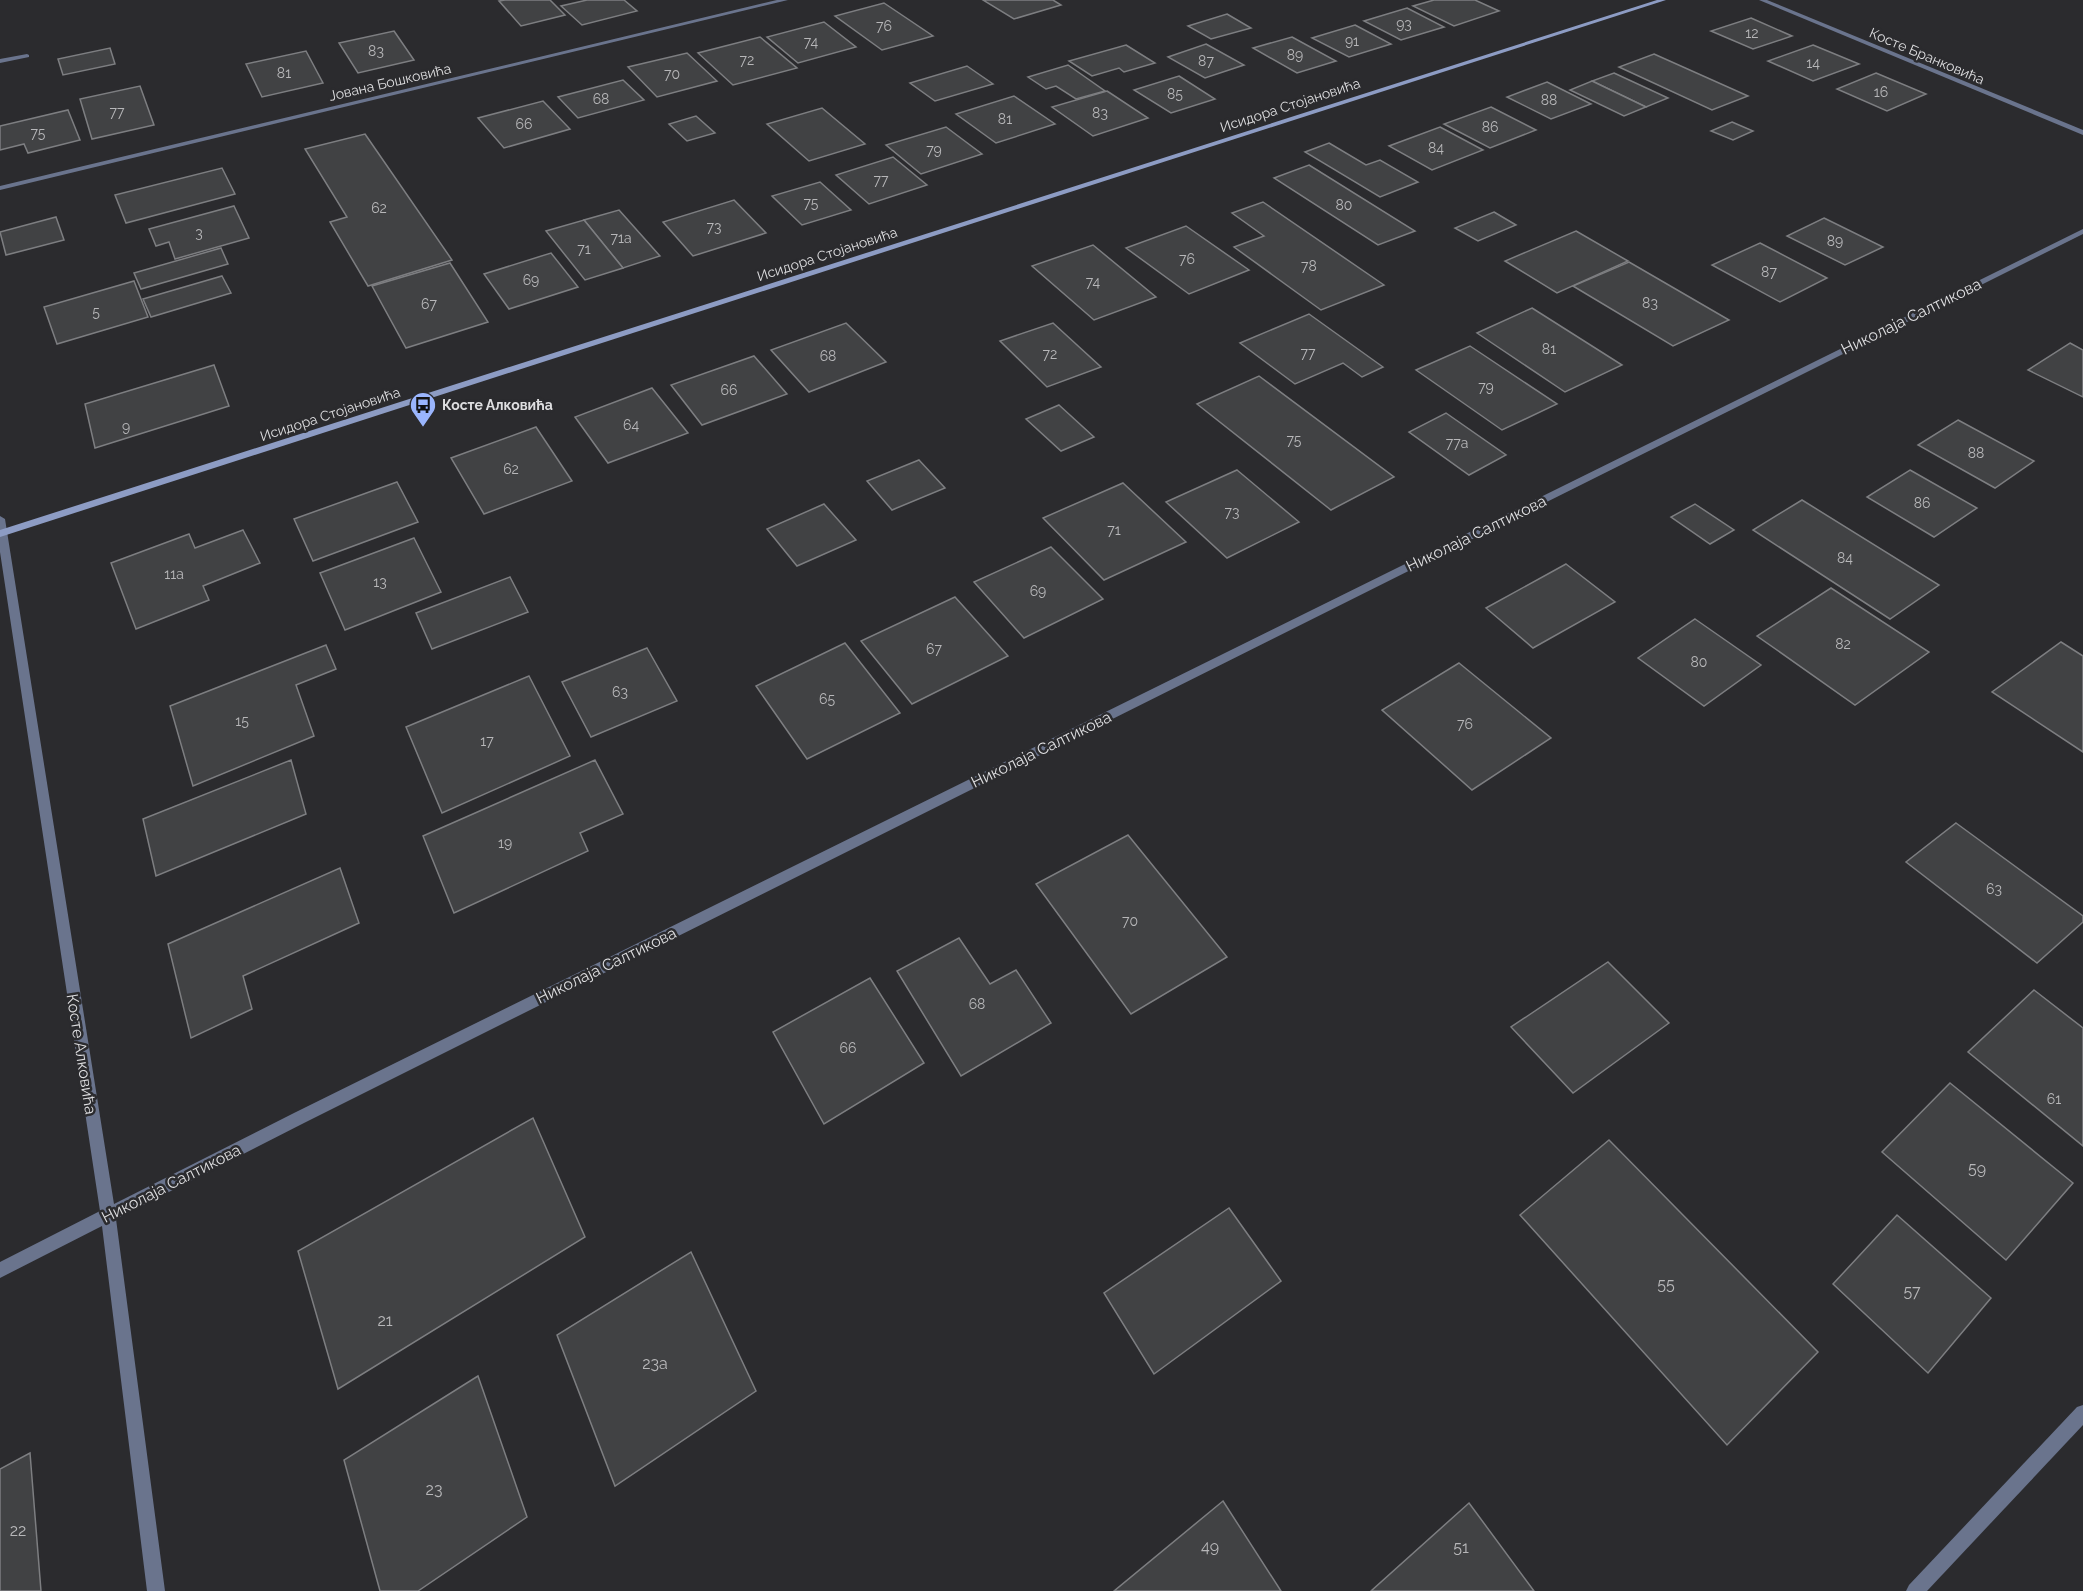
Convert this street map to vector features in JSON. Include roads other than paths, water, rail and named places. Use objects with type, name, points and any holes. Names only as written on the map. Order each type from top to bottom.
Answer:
[{"type":"street","name":"Јована Бошковића","points":[[0,188],[785,0]]},
{"type":"street","name":"Исидора Стојановића","points":[[1,534],[1663,0]]},
{"type":"street","name":"Косте Бранковића","points":[[1762,0],[2083,133]]},
{"type":"street","points":[[0,61],[27,56]]},
{"type":"street","name":"Николаја Салтикова","points":[[0,1270],[331,1102],[2083,231]]},
{"type":"street","name":"Косте Алковића","points":[[0,519],[108,1216],[156,1591]]},
{"type":"street","points":[[1915,1591],[2083,1413]]},
{"type":"place","name":"Косте Алковића","points":[[423,428]]}]
